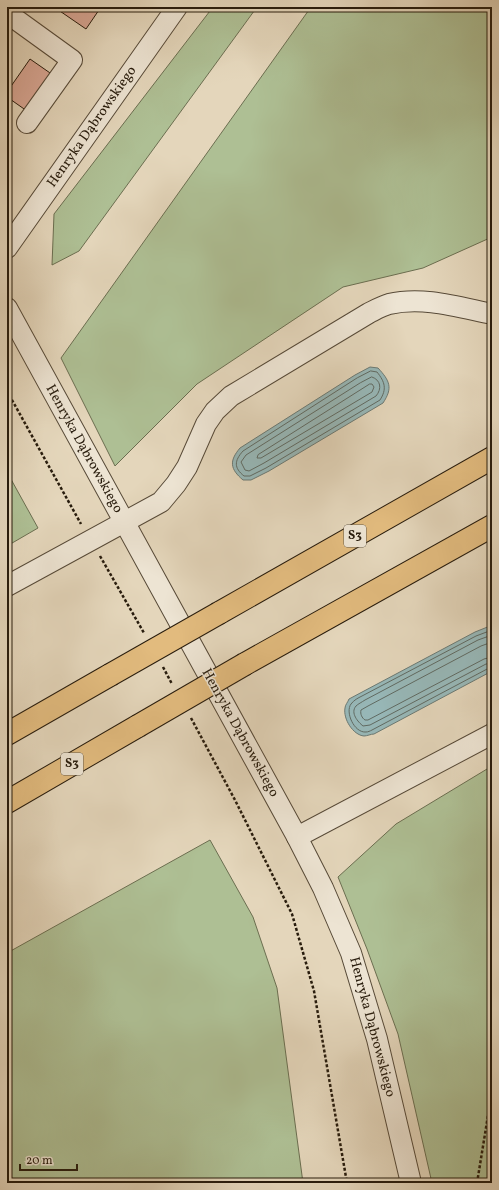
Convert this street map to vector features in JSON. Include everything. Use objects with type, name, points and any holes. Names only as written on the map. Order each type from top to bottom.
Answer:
[{"type":"highway","name":"S3","points":[[7,734],[492,458]]},
{"type":"highway","name":"S3","points":[[7,802],[245,664],[492,526]]},
{"type":"street","name":"Henryka Dąbrowskiego","points":[[7,248],[177,7]]},
{"type":"street","points":[[7,13],[72,60],[27,123]]},
{"type":"street","points":[[7,586],[160,502],[176,484],[187,467],[206,424],[215,411],[231,396],[369,313],[387,304],[406,301],[427,301],[492,314]]},
{"type":"street","name":"Henryka Dąbrowskiego","points":[[7,308],[298,837],[323,888],[351,953],[377,1039],[411,1183]]},
{"type":"street","points":[[298,837],[492,734]]},
{"type":"path","points":[[7,391],[146,637]]},
{"type":"path","points":[[161,664],[172,684]]},
{"type":"path","points":[[187,712],[235,800],[292,914],[314,991],[347,1183]]},
{"type":"path","points":[[477,1183],[492,1091]]},
{"type":"green space","points":[[213,7],[257,7],[79,251],[52,265],[54,214]]},
{"type":"green space","points":[[311,7],[492,7],[492,237],[423,268],[343,287],[197,384],[115,466],[61,358]]},
{"type":"green space","points":[[7,472],[38,528],[7,546]]},
{"type":"green space","points":[[492,766],[492,1183],[432,1183],[398,1034],[367,949],[338,877],[396,824]]},
{"type":"green space","points":[[210,840],[253,917],[277,988],[303,1183],[7,1183],[7,953]]},
{"type":"water","points":[[370,367],[378,368],[389,385],[388,393],[383,403],[269,471],[251,480],[243,480],[239,476],[232,465],[234,457],[240,448]]},
{"type":"water","points":[[490,626],[492,627],[492,671],[374,734],[364,736],[360,735],[350,726],[345,712],[345,706],[349,699],[475,632]]},
{"type":"building","points":[[54,7],[101,7],[86,29]]},
{"type":"building","points":[[30,59],[53,75],[27,111],[7,97],[7,92]]}]
